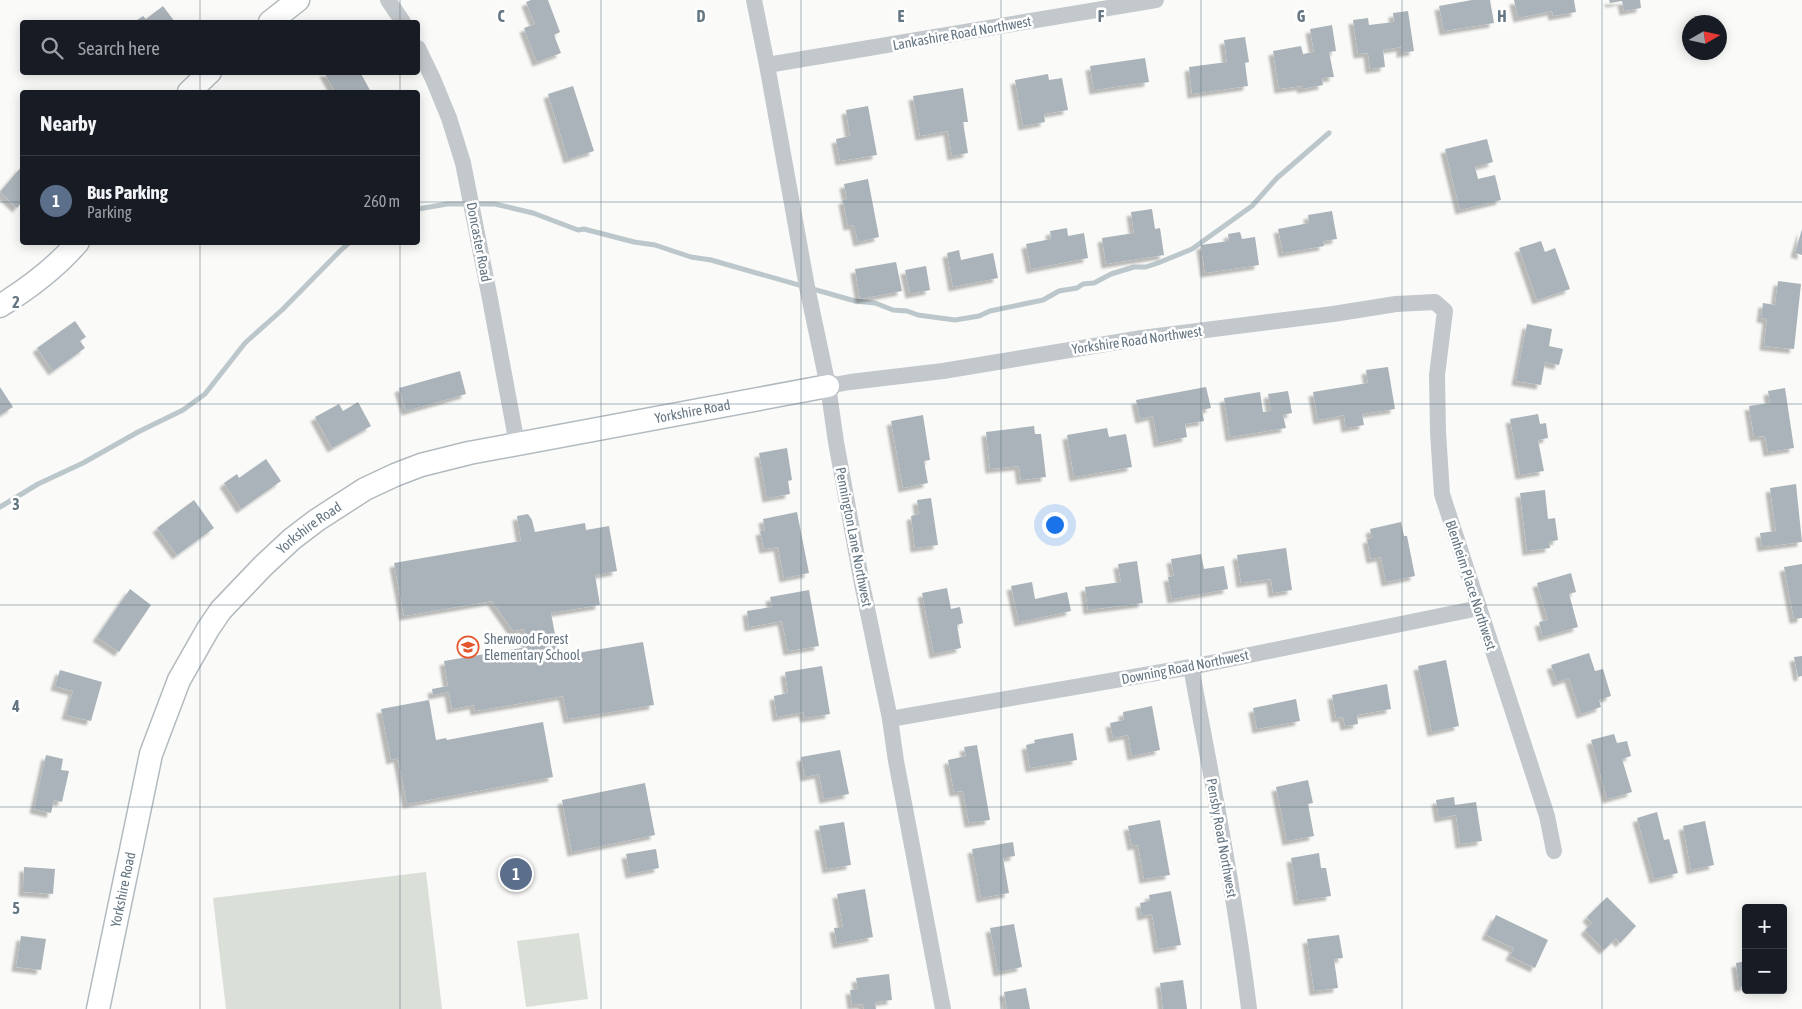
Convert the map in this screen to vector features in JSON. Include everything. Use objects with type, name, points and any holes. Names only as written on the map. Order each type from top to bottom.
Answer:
[{"type":"street","points":[[273,20],[298,0]]},
{"type":"street","points":[[388,0],[402,20]]},
{"type":"street","name":"Pennington Lane Northwest","points":[[754,0],[768,65],[807,287],[828,386],[836,442],[860,574],[890,719],[896,761],[943,1009]]},
{"type":"street","name":"Lankashire Road Northwest","points":[[768,65],[1156,0]]},
{"type":"street","name":"Doncaster Road","points":[[420,52],[446,110],[463,163],[517,444]]},
{"type":"street","points":[[191,90],[207,75]]},
{"type":"street","points":[[0,306],[26,290],[50,271],[75,245]]},
{"type":"street","name":"Yorkshire Road Northwest","points":[[828,386],[943,371],[1142,338],[1333,314],[1396,304],[1435,302],[1445,311]]},
{"type":"street","name":"Blenheim Place Northwest","points":[[1445,311],[1437,375],[1442,494],[1547,816],[1554,851]]},
{"type":"street","name":"Yorkshire Road","points":[[98,1009],[151,754],[179,680],[196,647],[221,610],[263,566],[304,528],[365,489],[421,466],[469,453],[828,386]]},
{"type":"street","name":"Downing Road Northwest","points":[[890,719],[1191,668],[1479,608]]},
{"type":"street","name":"Pensby Road Northwest","points":[[1191,668],[1231,887],[1249,1009]]},
{"type":"shaded area","points":[[426,872],[442,1009],[226,1009],[213,898]]},
{"type":"shaded area","points":[[579,933],[588,999],[526,1007],[517,941]]},
{"type":"building","points":[[531,0],[548,0],[560,32],[554,35],[561,53],[537,62],[524,28],[535,24],[526,2]]},
{"type":"building","points":[[1472,0],[1490,0],[1494,23],[1444,31],[1439,6]]},
{"type":"building","points":[[1514,0],[1574,0],[1576,12],[1553,16],[1552,11],[1518,18]]},
{"type":"building","points":[[1609,0],[1640,0],[1641,8],[1624,11],[1622,1],[1610,3]]},
{"type":"building","points":[[163,6],[174,20],[137,20],[143,16],[146,19]]},
{"type":"building","points":[[1408,11],[1414,51],[1401,53],[1401,47],[1383,50],[1385,67],[1370,69],[1368,53],[1358,54],[1353,20],[1368,18],[1369,25],[1394,22],[1393,13]]},
{"type":"building","points":[[1332,25],[1336,51],[1329,52],[1334,77],[1322,78],[1323,85],[1302,89],[1301,86],[1279,89],[1273,51],[1301,46],[1303,54],[1314,52],[1310,29]]},
{"type":"building","points":[[1245,37],[1249,62],[1245,63],[1248,86],[1192,94],[1189,67],[1227,62],[1224,40]]},
{"type":"building","points":[[1145,58],[1149,82],[1094,90],[1090,66]]},
{"type":"building","points":[[1048,74],[1049,80],[1062,78],[1068,110],[1044,114],[1045,122],[1023,126],[1015,80]]},
{"type":"building","points":[[326,75],[362,75],[370,90],[334,90]]},
{"type":"building","points":[[573,86],[594,151],[568,159],[548,94]]},
{"type":"building","points":[[963,88],[968,122],[963,122],[968,153],[952,156],[948,131],[920,136],[913,96]]},
{"type":"building","points":[[868,106],[877,155],[840,161],[836,139],[850,136],[846,110]]},
{"type":"building","points":[[1487,139],[1493,162],[1475,167],[1478,179],[1495,175],[1501,200],[1460,210],[1445,149]]},
{"type":"building","points":[[20,168],[20,204],[17,208],[0,192]]},
{"type":"building","points":[[868,179],[879,237],[858,242],[854,225],[848,226],[843,200],[847,199],[844,184]]},
{"type":"building","points":[[1152,209],[1155,229],[1160,228],[1164,255],[1106,264],[1102,238],[1134,233],[1131,212]]},
{"type":"building","points":[[1332,211],[1337,239],[1323,241],[1324,246],[1283,253],[1278,229],[1309,223],[1308,215]]},
{"type":"building","points":[[1067,228],[1068,236],[1084,233],[1088,258],[1031,269],[1026,244],[1051,239],[1050,231]]},
{"type":"building","points":[[1802,229],[1802,255],[1795,253]]},
{"type":"building","points":[[1240,232],[1242,239],[1255,237],[1259,265],[1205,273],[1201,245],[1229,241],[1228,234]]},
{"type":"building","points":[[1541,241],[1545,252],[1555,248],[1570,289],[1537,300],[1519,248]]},
{"type":"building","points":[[959,250],[961,260],[993,253],[998,278],[953,287],[947,253]]},
{"type":"building","points":[[896,262],[902,291],[860,299],[855,269]]},
{"type":"building","points":[[926,266],[930,290],[910,294],[905,270]]},
{"type":"building","points":[[1778,281],[1801,284],[1794,349],[1764,346],[1767,319],[1761,318],[1763,303],[1775,305]]},
{"type":"building","points":[[75,321],[86,337],[80,341],[85,348],[53,371],[37,348]]},
{"type":"building","points":[[1527,324],[1552,329],[1549,346],[1563,349],[1559,365],[1545,362],[1541,385],[1516,381]]},
{"type":"building","points":[[1388,367],[1395,409],[1362,414],[1364,425],[1346,428],[1344,415],[1318,420],[1313,392],[1368,383],[1366,370]]},
{"type":"building","points":[[460,371],[466,394],[406,411],[399,388]]},
{"type":"building","points":[[0,387],[13,407],[0,415]]},
{"type":"building","points":[[1206,387],[1211,408],[1202,410],[1204,421],[1185,424],[1187,437],[1158,443],[1153,416],[1140,419],[1136,400]]},
{"type":"building","points":[[1785,388],[1794,448],[1768,452],[1765,436],[1754,437],[1749,406],[1770,403],[1768,391]]},
{"type":"building","points":[[1288,391],[1292,413],[1283,415],[1286,428],[1230,437],[1224,398],[1260,392],[1263,412],[1271,411],[1268,394]]},
{"type":"building","points":[[358,402],[371,426],[332,448],[315,417],[339,404],[343,411]]},
{"type":"building","points":[[1538,414],[1540,424],[1546,423],[1548,438],[1538,440],[1544,471],[1520,475],[1510,419]]},
{"type":"building","points":[[923,415],[930,460],[924,461],[928,483],[903,488],[891,421]]},
{"type":"building","points":[[1034,426],[1035,434],[1041,434],[1046,477],[1021,480],[1019,466],[990,469],[986,432]]},
{"type":"building","points":[[1107,428],[1109,437],[1126,434],[1132,467],[1074,477],[1067,435]]},
{"type":"building","points":[[787,448],[792,480],[788,481],[790,494],[767,498],[759,453]]},
{"type":"building","points":[[266,459],[281,481],[241,509],[224,483],[237,474],[239,478]]},
{"type":"building","points":[[1796,484],[1802,542],[1762,547],[1760,533],[1776,531],[1770,488]]},
{"type":"building","points":[[1545,490],[1548,519],[1555,518],[1558,540],[1549,542],[1550,548],[1527,551],[1520,493]]},
{"type":"building","points":[[931,498],[938,545],[915,548],[911,516],[919,514],[917,500]]},
{"type":"building","points":[[194,500],[214,528],[177,555],[157,528]]},
{"type":"building","points":[[797,512],[809,573],[784,578],[778,547],[764,549],[760,531],[765,530],[763,519]]},
{"type":"building","points":[[528,514],[532,520],[535,532],[585,523],[586,530],[609,526],[617,571],[595,575],[600,605],[551,613],[559,656],[643,642],[654,705],[568,719],[563,696],[475,711],[474,705],[452,709],[449,692],[433,695],[432,689],[448,686],[444,661],[527,647],[524,629],[513,631],[492,601],[404,616],[394,563],[521,541],[517,516]]},
{"type":"building","points":[[1401,522],[1404,536],[1407,536],[1415,576],[1386,582],[1381,557],[1371,559],[1367,539],[1372,538],[1370,529]]},
{"type":"building","points":[[1286,548],[1292,590],[1273,593],[1271,579],[1241,583],[1237,555]]},
{"type":"building","points":[[1201,554],[1204,569],[1224,566],[1228,589],[1172,599],[1168,577],[1174,576],[1171,559]]},
{"type":"building","points":[[1137,561],[1143,603],[1088,610],[1085,587],[1121,582],[1118,564]]},
{"type":"building","points":[[1802,564],[1802,618],[1794,619],[1784,567]]},
{"type":"building","points":[[1571,573],[1576,592],[1569,594],[1578,627],[1543,637],[1539,622],[1548,620],[1537,583]]},
{"type":"building","points":[[1032,582],[1035,599],[1067,592],[1071,611],[1019,622],[1011,586]]},
{"type":"building","points":[[947,588],[951,609],[960,607],[963,623],[957,625],[961,648],[934,654],[922,593]]},
{"type":"building","points":[[130,589],[151,605],[119,652],[97,637]]},
{"type":"building","points":[[809,590],[819,646],[788,651],[782,621],[749,627],[747,611],[772,607],[770,597]]},
{"type":"building","points":[[1589,653],[1595,671],[1603,669],[1611,696],[1599,700],[1601,707],[1581,714],[1569,678],[1557,682],[1551,665]]},
{"type":"building","points":[[1802,656],[1802,676],[1798,677],[1794,657]]},
{"type":"building","points":[[1446,660],[1459,726],[1432,732],[1418,666]]},
{"type":"building","points":[[822,666],[830,714],[805,718],[803,712],[777,717],[774,696],[788,693],[785,672]]},
{"type":"building","points":[[60,670],[102,682],[91,721],[66,715],[73,691],[55,686]]},
{"type":"building","points":[[1387,684],[1391,709],[1357,715],[1358,724],[1345,726],[1343,717],[1336,718],[1332,695]]},
{"type":"building","points":[[1296,699],[1300,721],[1257,729],[1253,708]]},
{"type":"building","points":[[429,700],[436,740],[446,738],[447,740],[543,722],[553,777],[407,804],[398,758],[391,760],[381,709]]},
{"type":"building","points":[[1152,706],[1160,750],[1132,756],[1128,735],[1113,738],[1110,723],[1124,720],[1123,712]]},
{"type":"building","points":[[1073,733],[1077,760],[1030,768],[1026,745],[1035,743],[1034,740]]},
{"type":"building","points":[[1614,734],[1617,743],[1627,741],[1631,756],[1622,759],[1632,792],[1607,799],[1591,740]]},
{"type":"building","points":[[977,745],[990,820],[969,823],[963,791],[954,792],[948,760],[966,756],[964,747]]},
{"type":"building","points":[[840,750],[849,794],[824,799],[819,774],[805,777],[801,757]]},
{"type":"building","points":[[46,755],[63,759],[61,770],[69,771],[62,802],[54,800],[51,813],[34,809]]},
{"type":"building","points":[[1308,780],[1313,803],[1308,804],[1314,836],[1287,841],[1276,787]]},
{"type":"building","points":[[645,783],[655,835],[572,852],[562,800]]},
{"type":"building","points":[[1454,797],[1455,805],[1476,802],[1482,841],[1460,844],[1456,815],[1439,818],[1436,800]]},
{"type":"building","points":[[1657,812],[1664,840],[1669,839],[1678,873],[1654,879],[1637,818]]},
{"type":"building","points":[[1160,820],[1170,875],[1144,879],[1138,845],[1132,846],[1128,826]]},
{"type":"building","points":[[1705,821],[1714,865],[1691,870],[1683,826]]},
{"type":"building","points":[[844,822],[851,865],[827,869],[819,826]]},
{"type":"building","points":[[1013,842],[1015,856],[1003,858],[1009,893],[981,898],[972,849]]},
{"type":"building","points":[[656,849],[659,868],[630,874],[626,854]]},
{"type":"building","points":[[1319,853],[1321,868],[1326,868],[1331,896],[1298,901],[1291,858]]},
{"type":"building","points":[[24,867],[55,869],[53,894],[23,892]]},
{"type":"building","points":[[865,889],[873,937],[837,944],[834,928],[843,927],[837,894]]},
{"type":"building","points":[[1171,891],[1181,945],[1158,949],[1152,914],[1142,916],[1140,903],[1150,901],[1149,895]]},
{"type":"building","points":[[1607,897],[1636,926],[1620,943],[1616,938],[1604,950],[1585,930],[1592,923],[1587,917]]},
{"type":"building","points":[[1496,915],[1548,940],[1535,968],[1510,956],[1514,948],[1486,935]]},
{"type":"building","points":[[1014,924],[1022,967],[998,972],[990,928]]},
{"type":"building","points":[[1339,935],[1343,958],[1334,959],[1338,988],[1314,991],[1307,939]]},
{"type":"building","points":[[21,936],[46,939],[41,970],[16,967]]},
{"type":"building","points":[[1742,962],[1742,987],[1739,987],[1736,963]]},
{"type":"building","points":[[889,974],[892,1000],[875,1002],[876,1009],[864,1009],[863,1004],[852,1005],[850,990],[858,989],[856,978]]},
{"type":"building","points":[[1183,980],[1187,1009],[1163,1009],[1160,983]]},
{"type":"building","points":[[1026,988],[1030,1009],[1007,1009],[1004,992]]},
{"type":"waterway","points":[[420,209],[447,204],[495,204],[533,213],[578,230],[584,229],[634,242],[655,245],[691,257],[711,260],[855,301],[875,303],[893,310],[907,311],[918,315],[955,320],[1043,300],[1059,291],[1094,283],[1111,274],[1134,267],[1146,267],[1192,249],[1252,206],[1277,178],[1329,133]]},
{"type":"waterway","points":[[0,507],[38,484],[83,463],[138,432],[183,410],[205,394],[245,343],[282,310],[347,245]]},
{"type":"place","name":"Sherwood Forest Elementary School","points":[[468,647]]},
{"type":"place","name":"Bus Parking","points":[[516,874]]}]
